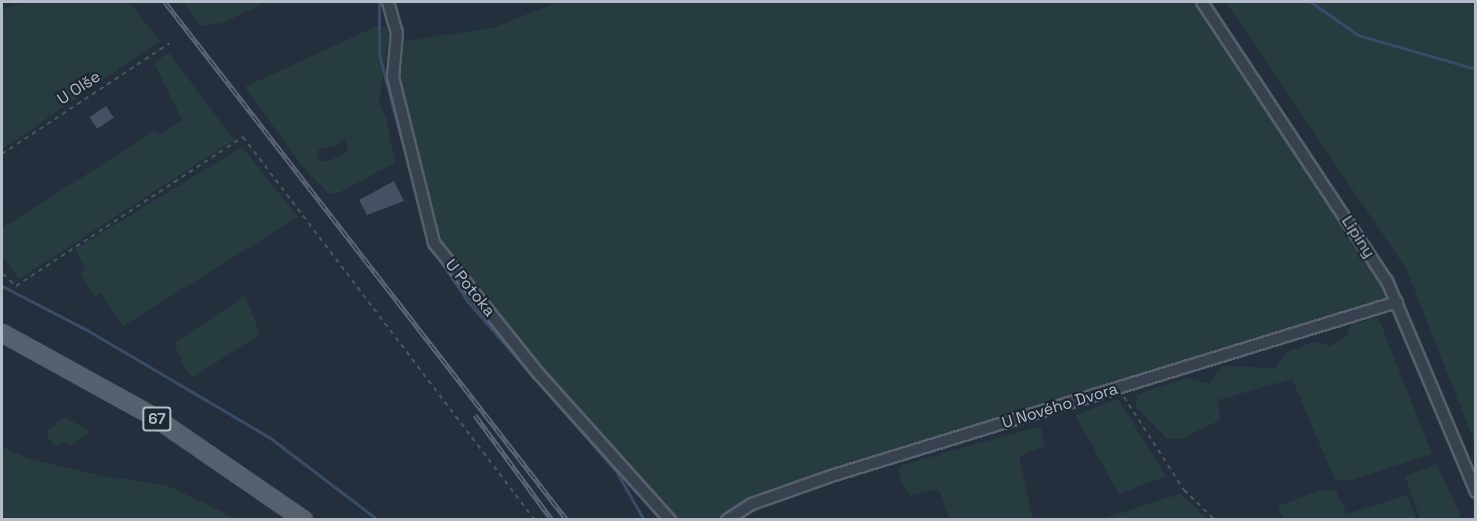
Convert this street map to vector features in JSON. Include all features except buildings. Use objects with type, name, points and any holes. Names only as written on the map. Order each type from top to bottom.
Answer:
[{"type":"main road","name":"67","points":[[2,333],[154,417],[304,519]]},
{"type":"street","name":"U Potoka","points":[[388,2],[397,33],[393,77],[434,243],[539,374],[670,519]]},
{"type":"street","name":"Lipiny","points":[[1202,2],[1397,302],[1476,492]]},
{"type":"street","name":"U Nového Dvora","points":[[727,519],[752,504],[831,476],[1397,302]]},
{"type":"path","name":"U Olše","points":[[2,154],[170,43]]},
{"type":"path","points":[[3,274],[16,286],[243,137],[535,519]]},
{"type":"path","points":[[1118,388],[1184,490],[1215,519]]},
{"type":"green space","points":[[26,2],[129,2],[160,41],[2,149],[2,9]]},
{"type":"green space","points":[[184,2],[266,2],[223,23],[199,26]]},
{"type":"green space","points":[[558,2],[1202,2],[1397,302],[831,476],[727,519],[670,519],[434,243],[393,77],[396,43],[495,27]]},
{"type":"green space","points":[[1226,2],[1475,2],[1475,444],[1407,270]]},
{"type":"green space","points":[[377,26],[386,27],[389,37],[379,103],[386,117],[395,163],[336,194],[328,193],[306,171],[245,87]],"holes":[[[345,137],[348,151],[329,161],[316,161],[319,149],[338,145]]]},
{"type":"green space","points":[[169,53],[234,140],[19,279],[2,256],[2,228],[155,131],[158,135],[182,120],[154,62]]},
{"type":"green space","points":[[242,147],[298,217],[123,326],[100,293],[95,296],[80,274],[86,270],[75,249]]},
{"type":"green space","points":[[245,296],[260,334],[194,377],[186,371],[174,343]]},
{"type":"green space","points":[[1378,317],[1432,454],[1349,481],[1335,480],[1292,379],[1218,400],[1220,420],[1183,438],[1168,439],[1136,407],[1137,396],[1144,392],[1187,378],[1210,384],[1218,370],[1225,366],[1275,368],[1285,353],[1313,342],[1331,346],[1347,336],[1348,328],[1353,324]]},
{"type":"green space","points":[[1118,399],[1166,476],[1119,494],[1075,415]]},
{"type":"green space","points":[[65,417],[90,432],[71,446],[65,443],[55,446],[48,437],[48,430]]},
{"type":"green space","points":[[1033,428],[1041,428],[1045,446],[1020,456],[1020,462],[1033,519],[949,519],[940,492],[936,489],[911,496],[901,482],[898,469],[902,465]]},
{"type":"green space","points":[[2,447],[30,459],[102,476],[166,485],[237,519],[2,519]]},
{"type":"green space","points":[[1437,464],[1462,519],[1420,519],[1405,476]]},
{"type":"green space","points":[[1322,490],[1336,491],[1347,514],[1407,495],[1417,519],[1283,519],[1278,506]]},
{"type":"green space","points":[[1180,494],[1208,519],[1101,519]]},
{"type":"waterway","points":[[379,2],[379,54],[426,233]]},
{"type":"waterway","points":[[1311,2],[1358,35],[1476,69]]},
{"type":"waterway","points":[[435,253],[468,302],[616,471],[644,520]]},
{"type":"waterway","points":[[2,286],[87,330],[269,437],[378,520]]},
{"type":"railway","points":[[165,2],[567,520]]},
{"type":"railway","points":[[475,415],[552,520]]}]
